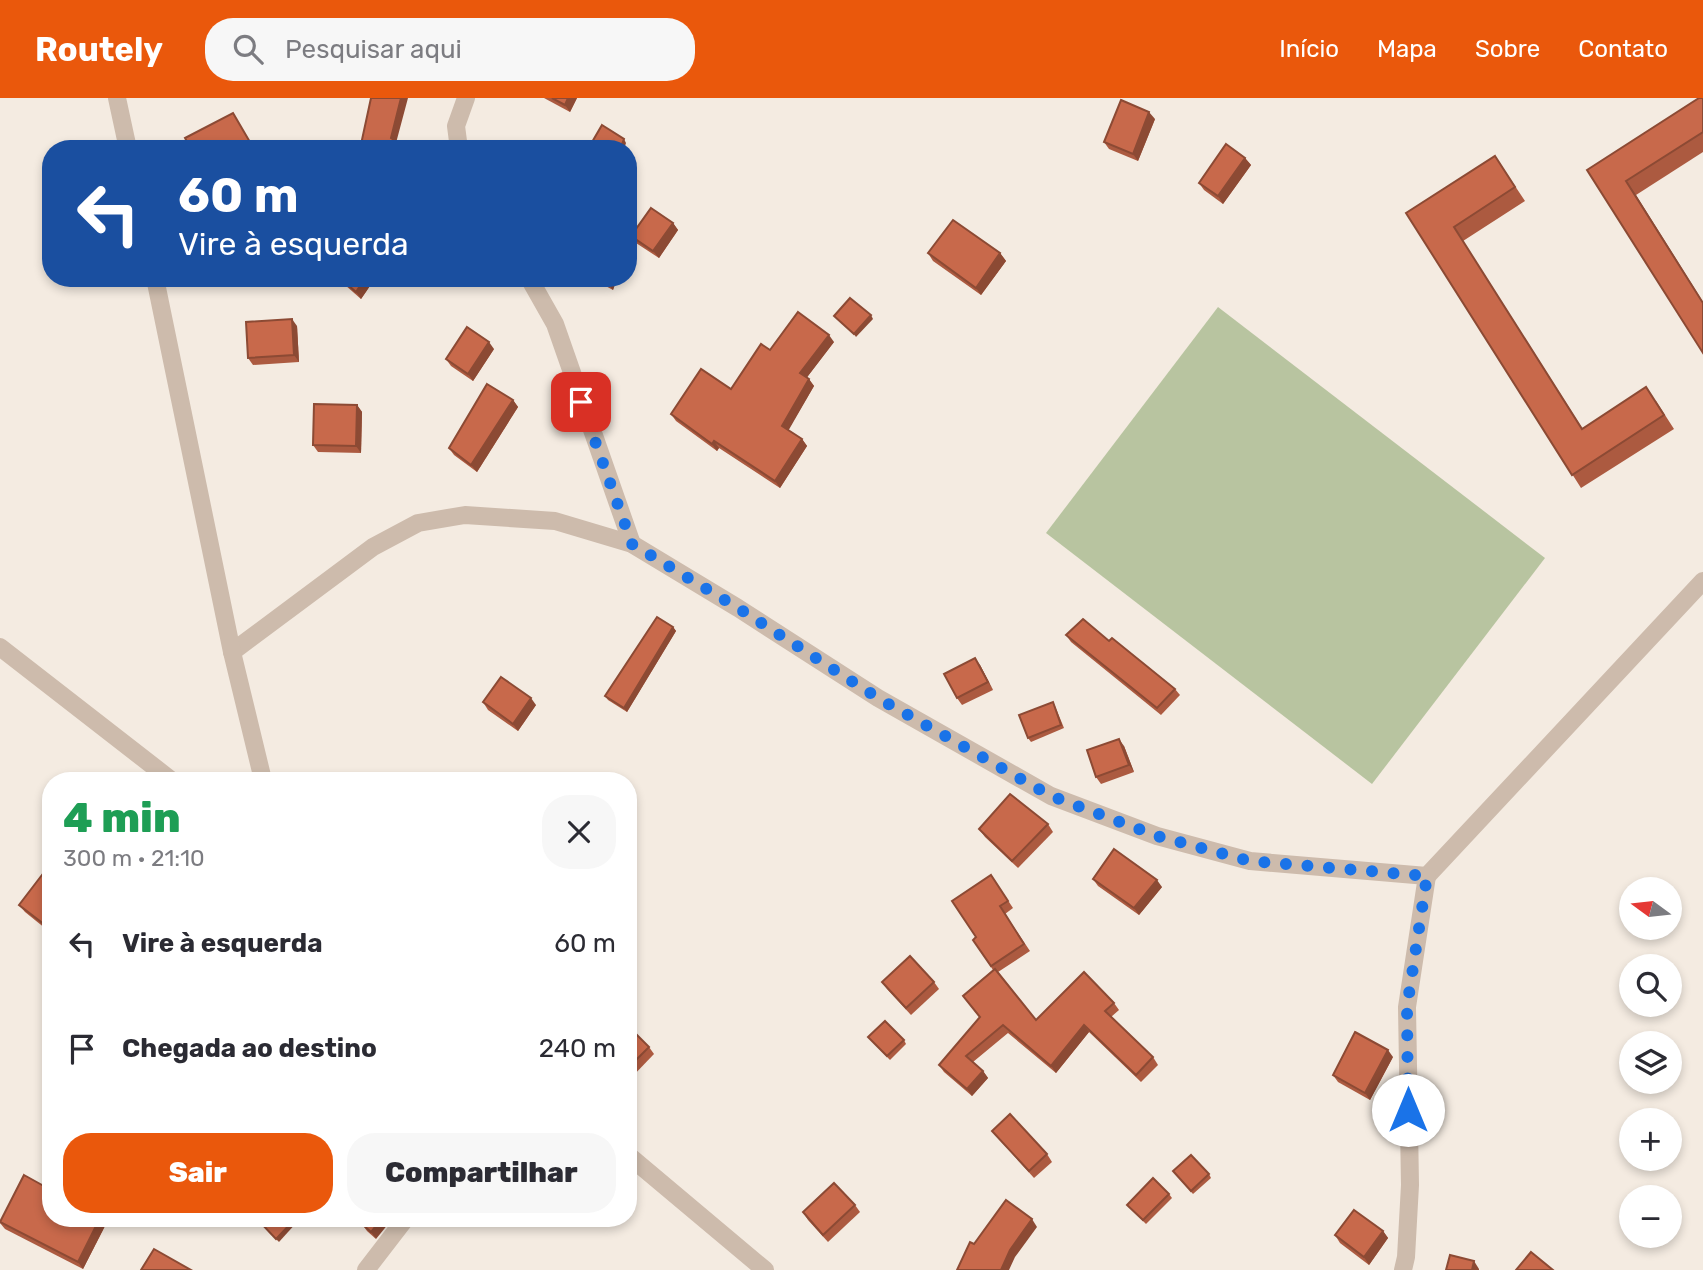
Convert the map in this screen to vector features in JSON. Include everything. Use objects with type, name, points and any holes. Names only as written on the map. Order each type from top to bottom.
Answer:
[{"type":"street","points":[[117,98],[126,140]]},
{"type":"street","points":[[458,140],[456,126],[466,98]]},
{"type":"street","points":[[157,287],[232,652],[261,772]]},
{"type":"street","points":[[534,287],[555,324],[632,544]]},
{"type":"street","points":[[232,652],[373,547],[418,523],[465,515],[555,521],[632,544],[878,698],[1051,796],[1157,836],[1250,861],[1427,876]]},
{"type":"street","points":[[1403,1270],[1410,1185],[1407,1007],[1427,876],[1703,581]]},
{"type":"street","points":[[0,647],[161,772]]},
{"type":"street","points":[[637,1162],[765,1270]]},
{"type":"street","points":[[366,1270],[399,1227]]},
{"type":"green space","points":[[1218,307],[1545,558],[1372,784],[1046,533]]},
{"type":"building","points":[[371,98],[401,98],[391,138],[393,140],[362,140]]},
{"type":"building","points":[[552,98],[568,98],[565,105]]},
{"type":"building","points":[[1699,98],[1703,98],[1703,132],[1626,181],[1703,303],[1703,353],[1587,170]]},
{"type":"building","points":[[1121,100],[1149,112],[1133,154],[1104,142]]},
{"type":"building","points":[[233,113],[249,140],[186,140],[185,138]]},
{"type":"building","points":[[602,125],[624,139],[624,140],[593,140]]},
{"type":"building","points":[[1226,144],[1245,158],[1218,196],[1199,183]]},
{"type":"building","points":[[1495,156],[1515,187],[1454,227],[1582,429],[1646,387],[1664,415],[1572,475],[1406,213]]},
{"type":"building","points":[[651,208],[673,223],[653,251],[637,240],[637,228]]},
{"type":"building","points":[[953,220],[1000,253],[976,288],[928,253]]},
{"type":"building","points":[[850,298],[871,315],[854,334],[834,316]]},
{"type":"building","points":[[798,312],[829,335],[800,373],[809,379],[782,426],[802,439],[775,481],[714,441],[712,444],[671,414],[701,369],[731,389],[761,344],[770,350]]},
{"type":"building","points":[[292,319],[294,355],[248,358],[246,322]]},
{"type":"building","points":[[467,327],[489,342],[468,374],[446,359]]},
{"type":"building","points":[[487,384],[513,400],[471,465],[449,448]]},
{"type":"building","points":[[314,404],[357,405],[356,446],[313,445]]},
{"type":"building","points":[[657,617],[673,627],[624,708],[605,696]]},
{"type":"building","points":[[1083,619],[1109,641],[1112,638],[1175,689],[1157,708],[1066,635]]},
{"type":"building","points":[[975,658],[988,682],[957,698],[944,674]]},
{"type":"building","points":[[501,677],[531,698],[513,724],[483,702]]},
{"type":"building","points":[[1053,702],[1061,725],[1028,738],[1019,715]]},
{"type":"building","points":[[1119,739],[1129,765],[1096,777],[1087,750]]},
{"type":"building","points":[[1010,794],[1048,824],[1012,861],[979,829]]},
{"type":"building","points":[[1114,849],[1157,880],[1134,908],[1093,879]]},
{"type":"building","points":[[42,875],[42,923],[19,905]]},
{"type":"building","points":[[991,875],[1008,901],[1000,906],[1024,944],[991,966],[952,901]]},
{"type":"building","points":[[910,956],[934,982],[906,1008],[882,982]]},
{"type":"building","points":[[995,969],[1036,1020],[1084,972],[1114,1003],[1105,1011],[1153,1057],[1136,1075],[1084,1025],[1051,1066],[1003,1025],[966,1056],[983,1071],[967,1089],[939,1065],[980,1017],[963,996]]},
{"type":"building","points":[[885,1021],[904,1040],[887,1056],[868,1037]]},
{"type":"building","points":[[1355,1032],[1388,1050],[1365,1093],[1333,1075]]},
{"type":"building","points":[[637,1035],[649,1047],[637,1059]]},
{"type":"building","points":[[1010,1114],[1047,1154],[1029,1171],[992,1131]]},
{"type":"building","points":[[1191,1155],[1209,1174],[1191,1191],[1173,1171]]},
{"type":"building","points":[[24,1175],[42,1185],[42,1227],[96,1227],[78,1262],[0,1222]]},
{"type":"building","points":[[1153,1178],[1169,1194],[1143,1220],[1127,1205]]},
{"type":"building","points":[[834,1183],[855,1205],[823,1235],[803,1212]]},
{"type":"building","points":[[1006,1200],[1032,1219],[1010,1250],[1001,1270],[957,1270],[970,1242],[974,1244]]},
{"type":"building","points":[[1354,1210],[1383,1231],[1364,1257],[1335,1235]]},
{"type":"building","points":[[265,1227],[287,1227],[276,1239]]},
{"type":"building","points":[[154,1249],[191,1270],[141,1270]]},
{"type":"building","points":[[1531,1252],[1553,1270],[1516,1270]]},
{"type":"building","points":[[1450,1255],[1474,1261],[1472,1270],[1446,1270]]},
{"type":"route","points":[[581,402],[632,544],[878,698],[1051,796],[1157,836],[1250,861],[1427,876],[1407,1007],[1408,1110]]}]
